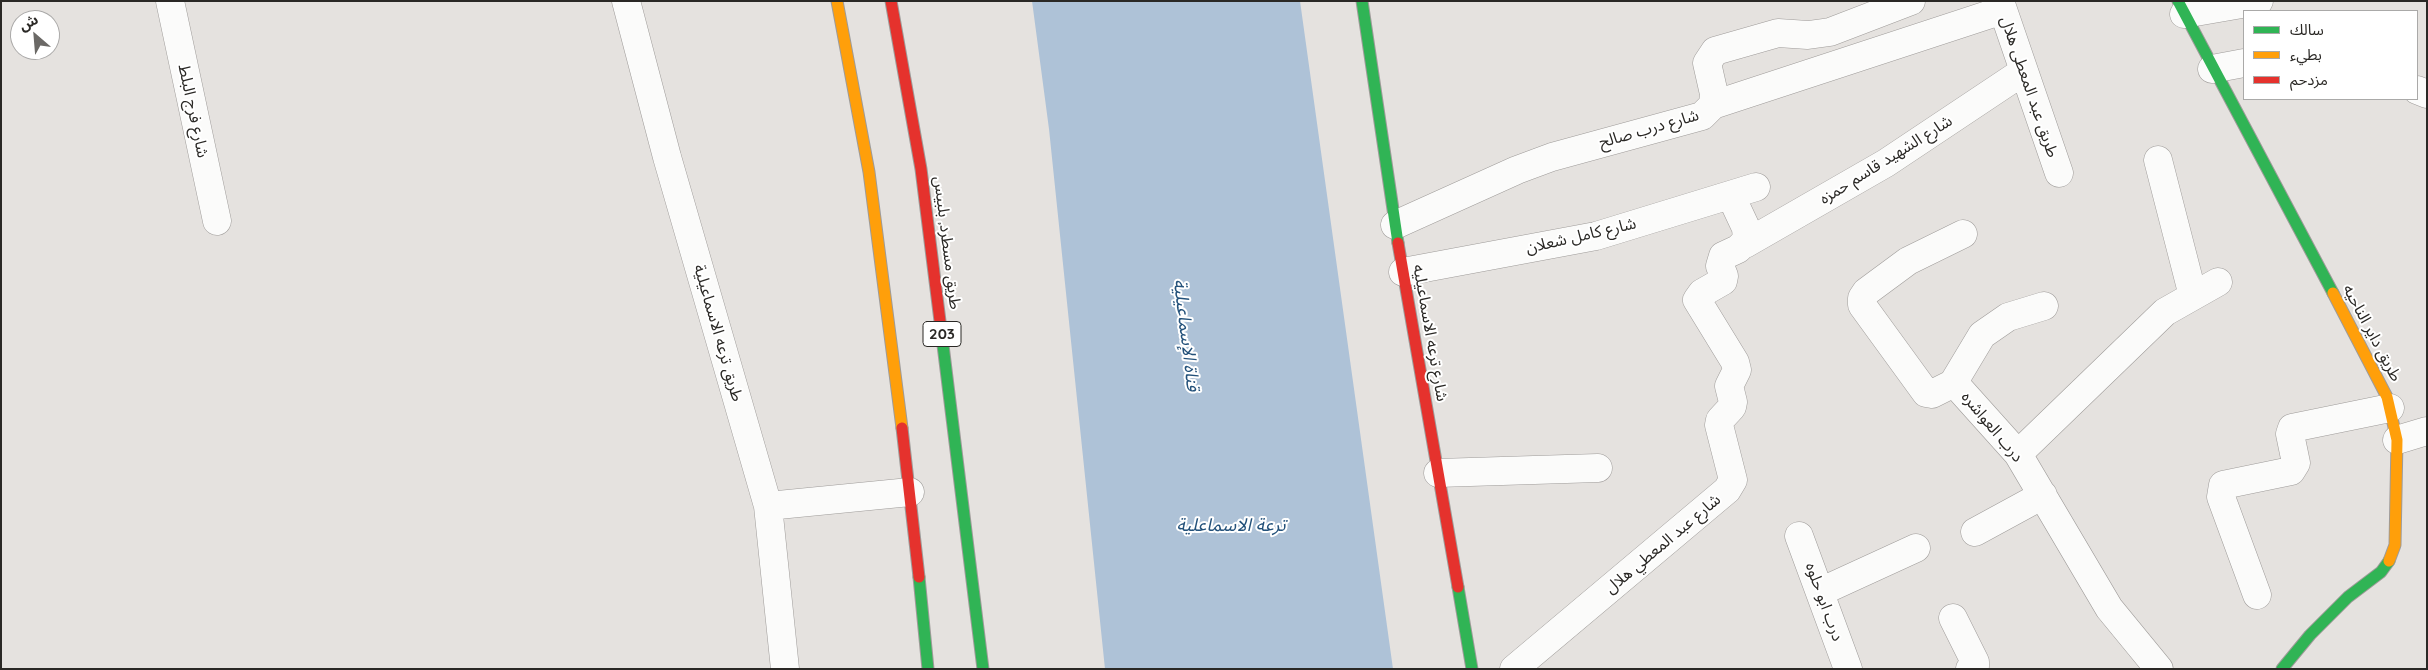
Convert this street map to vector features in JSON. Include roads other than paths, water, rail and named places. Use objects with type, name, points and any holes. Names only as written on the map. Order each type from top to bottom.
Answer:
[{"type":"main road","points":[[837,1],[869,172],[910,492],[928,669]]},
{"type":"main road","name":"طريق مسطرد, بلبيس","points":[[891,1],[921,169],[983,669]]},
{"type":"main road","name":"شارع ترعه الاسماعيليه","points":[[1362,1],[1395,225],[1472,669]]},
{"type":"main road","name":"طريق داير الناحيه","points":[[2181,7],[2212,69],[2380,382],[2390,408],[2397,440],[2396,545],[2391,559],[2381,572],[2348,597],[2310,635],[2282,669]]},
{"type":"street","name":"شارع فرج البلط","points":[[170,1],[217,222]]},
{"type":"street","name":"طريق ترعه الاسماعيلية","points":[[626,1],[667,157],[768,506],[785,669]]},
{"type":"street","name":"شارع درب صالح","points":[[1395,225],[1517,170],[1552,157],[1702,116],[1713,105],[1714,94],[1707,63],[1715,51],[1778,33],[1802,35],[1830,32],[1911,1]]},
{"type":"street","points":[[2181,7],[2259,1]]},
{"type":"street","points":[[1713,105],[2001,6]]},
{"type":"street","name":"طريق عبد المعطى هلال","points":[[2001,6],[2059,173]]},
{"type":"street","points":[[2212,69],[2243,62]]},
{"type":"street","name":"شارع الشهيد قاسم حمزه","points":[[1745,244],[1886,163],[2024,71]]},
{"type":"street","points":[[2158,160],[2193,296]]},
{"type":"street","name":"شارع كامل شعلان","points":[[1403,272],[1596,236],[1744,192],[1748,232],[1745,244]]},
{"type":"street","name":"درب العواشره","points":[[1963,234],[1908,261],[1866,292],[1862,302],[1926,393],[1932,394],[1952,385],[1958,387],[2018,454],[2109,608],[2159,669]]},
{"type":"street","name":"شارع عبد المعطي هلال","points":[[1514,669],[1727,490],[1733,480],[1719,425],[1720,420],[1732,407],[1733,402],[1729,386],[1737,370],[1735,362],[1697,300],[1702,293],[1724,281],[1720,266],[1723,256],[1745,244]]},
{"type":"street","points":[[2018,454],[2165,312],[2218,282]]},
{"type":"street","points":[[1952,385],[1982,335],[2008,317],[2044,306]]},
{"type":"street","points":[[2258,595],[2220,497],[2223,485],[2291,471],[2296,463],[2290,434],[2292,428],[2390,408]]},
{"type":"street","points":[[2397,440],[2427,431]]},
{"type":"street","points":[[1438,473],[1598,468]]},
{"type":"street","points":[[768,506],[910,492]]},
{"type":"street","points":[[1975,532],[2043,495]]},
{"type":"street","name":"درب ابو حلوه","points":[[1799,536],[1848,669]]},
{"type":"street","points":[[1820,592],[1916,548]]},
{"type":"street","points":[[1953,618],[1975,662],[1975,666],[1970,669]]},
{"type":"water","name":"ترعة الاسماعلية","points":[[1032,1],[1300,1],[1393,669],[1105,669],[1049,129]]},
{"type":"water label","name":"قناة الإسماعيلية","points":[[1186,335]]}]
